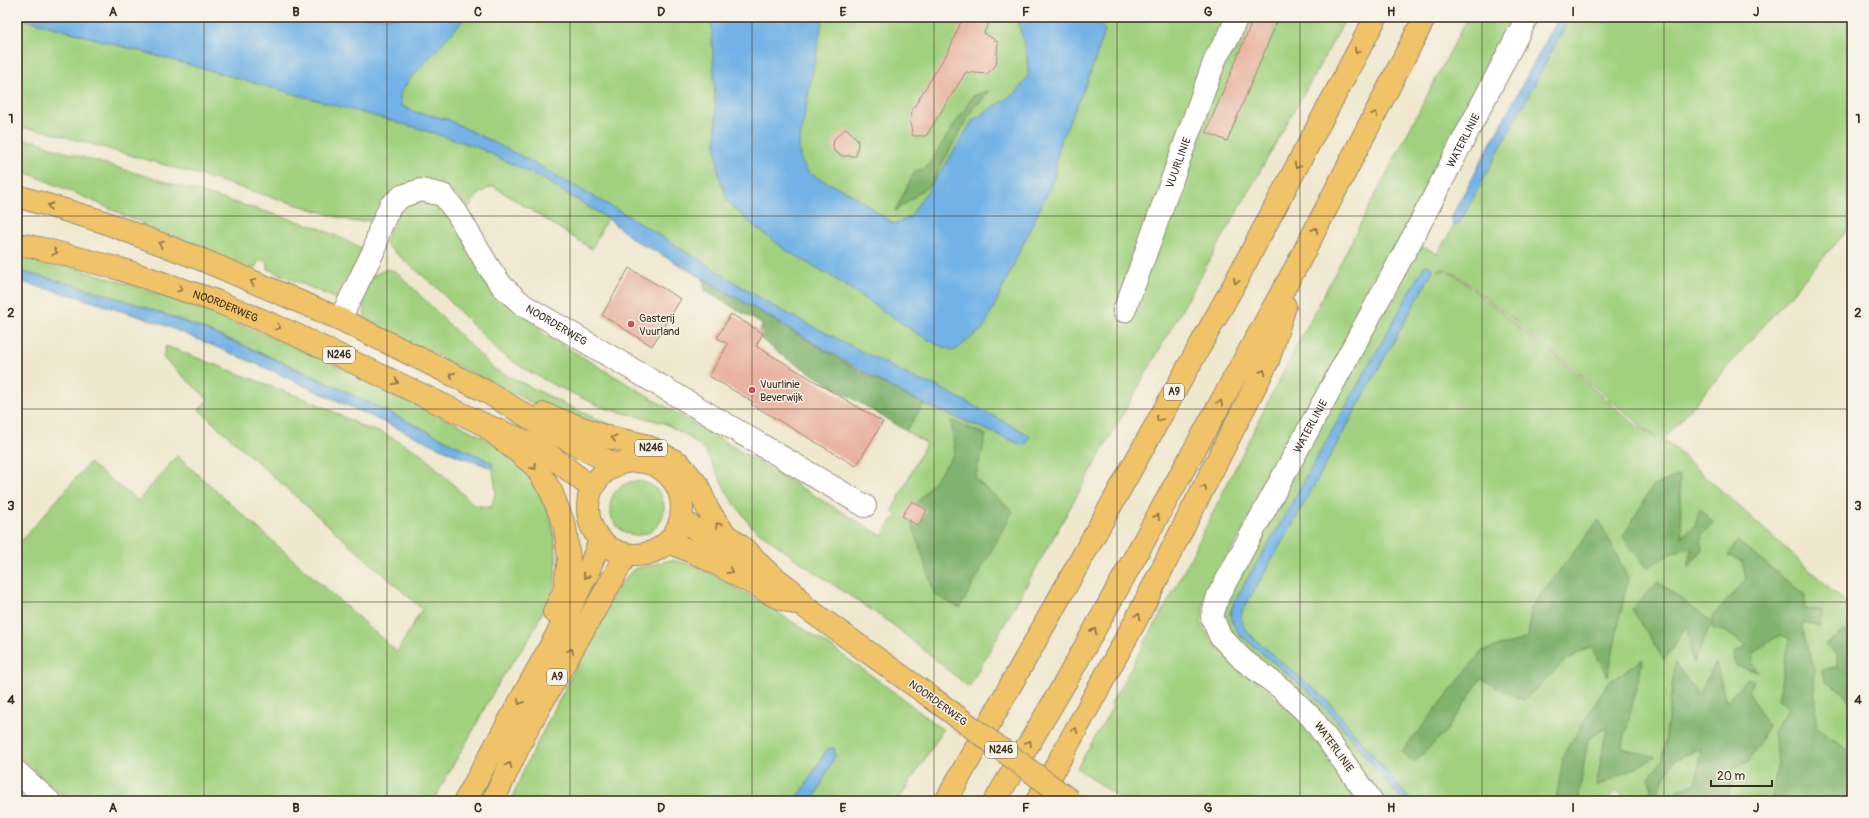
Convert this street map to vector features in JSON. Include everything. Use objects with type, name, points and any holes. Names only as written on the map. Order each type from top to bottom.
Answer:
[{"type":"main road","name":"A9","points":[[946,801],[1230,292],[1376,17]]},
{"type":"main road","points":[[995,801],[1066,681],[1298,265],[1425,17]]},
{"type":"main road","name":"NOORDERWEG","points":[[17,196],[109,224],[198,258],[340,319],[487,392],[553,432],[615,465]]},
{"type":"main road","name":"NOORDERWEG","points":[[17,244],[39,248],[120,269],[216,301],[292,333],[483,424],[539,447],[592,488]]},
{"type":"main road","points":[[1037,801],[1136,620],[1268,361],[1298,265]]},
{"type":"main road","name":"NOORDERWEG","points":[[487,392],[604,436],[644,446],[679,463],[698,486],[708,510],[725,534],[748,552],[766,571]]},
{"type":"main road","points":[[483,424],[535,466],[552,491],[565,526],[569,559],[564,592],[547,627],[538,668]]},
{"type":"main road","name":"N246","points":[[630,461],[645,462],[660,467],[671,477],[679,490],[683,505],[682,520],[677,532],[669,542],[657,551],[642,556],[626,555],[612,550],[600,540],[592,528],[588,515],[588,501],[592,488],[602,474],[615,465],[630,461]]},
{"type":"main road","name":"NOORDERWEG","points":[[682,520],[720,546],[766,571],[790,589],[805,606],[1071,801]]},
{"type":"main road","name":"A9","points":[[465,801],[538,668],[588,572],[600,540]]},
{"type":"main road","name":"NOORDERWEG","points":[[669,542],[706,558],[777,597],[805,606]]},
{"type":"main road","name":"A9","points":[[493,801],[528,727],[626,555]]},
{"type":"main road","name":"A9","points":[[939,801],[967,764]]},
{"type":"street","name":"VUURLINIE","points":[[1124,311],[1138,277],[1216,57],[1229,36],[1237,17]]},
{"type":"street","name":"WATERLINIE","points":[[1372,801],[1312,718],[1282,688],[1243,660],[1220,636],[1212,617],[1218,596],[1416,231],[1527,17]]},
{"type":"street","name":"NOORDERWEG","points":[[340,319],[375,248],[379,231],[390,206],[402,196],[421,190],[443,195],[457,213],[488,266],[502,286],[523,305],[865,506]]},
{"type":"street","points":[[17,772],[49,801]]},
{"type":"green space","points":[[17,17],[161,57],[192,17],[1347,17],[969,687],[892,624],[813,571],[752,527],[729,496],[706,452],[689,437],[664,423],[604,408],[554,385],[528,371],[499,352],[435,286],[385,244],[390,224],[401,208],[421,199],[437,202],[544,324],[539,331],[882,536],[896,515],[892,511],[926,443],[906,431],[924,404],[1025,446],[1028,438],[771,305],[734,282],[447,119],[415,112],[401,106],[424,130],[477,147],[543,179],[607,218],[592,249],[493,186],[480,193],[467,209],[459,197],[439,183],[372,220],[354,222],[179,169],[45,131],[17,127]]},
{"type":"green space","points":[[1468,17],[1523,17],[1380,284],[1204,600],[1201,624],[1217,647],[1289,709],[1327,751],[1362,801],[1123,801],[1077,768],[1112,708],[1111,703],[1176,587],[1271,396]]},
{"type":"green space","points":[[1570,17],[1852,17],[1852,225],[1664,439],[1852,608],[1852,801],[1634,801],[1629,797],[1626,799],[1617,791],[1607,801],[1411,801],[1327,700],[1244,629],[1241,618],[1242,611],[1291,527],[1426,283],[1425,265],[1280,524],[1235,600],[1230,613],[1239,634],[1313,695],[1333,716],[1403,801],[1377,801],[1226,636],[1220,599],[1417,249],[1425,248],[1437,254],[1454,225],[1459,223]],"holes":[[[1445,269],[1457,275],[1524,328],[1656,438],[1633,423],[1554,355],[1456,276],[1445,271],[1437,270]]]},
{"type":"green space","points":[[988,91],[982,100],[973,108],[931,184],[895,211],[915,171],[926,168],[973,96]]},
{"type":"green space","points":[[17,139],[35,141],[65,152],[317,227],[366,250],[340,299],[332,297],[268,269],[267,262],[263,260],[258,261],[256,267],[238,267],[91,200],[30,174],[17,171]]},
{"type":"green space","points":[[17,253],[69,266],[172,299],[273,338],[323,360],[372,382],[490,441],[514,459],[533,482],[547,510],[555,539],[556,570],[553,589],[528,641],[497,686],[434,801],[69,801],[17,755],[17,546],[89,463],[138,501],[177,456],[397,652],[422,609],[199,410],[208,399],[163,358],[166,346],[318,404],[365,428],[383,433],[422,454],[474,505],[491,507],[496,491],[492,463],[319,379],[260,352],[201,328],[141,306],[79,287],[17,271]]},
{"type":"green space","points":[[386,269],[396,271],[494,369],[611,425],[660,438],[661,440],[540,407],[366,320],[362,298],[371,277]]},
{"type":"green space","points":[[703,278],[866,375],[924,404],[906,431],[783,356],[759,337],[762,324],[705,291]]},
{"type":"green space","points":[[951,420],[986,435],[975,479],[1013,511],[960,608],[935,595],[909,514],[955,453]]},
{"type":"green space","points":[[1679,475],[1682,537],[1695,525],[1700,508],[1713,523],[1701,535],[1702,550],[1688,568],[1691,548],[1670,554],[1647,568],[1623,537],[1653,486]]},
{"type":"green space","points":[[637,481],[647,483],[656,489],[662,498],[664,508],[662,518],[656,527],[647,533],[637,535],[627,533],[618,527],[612,518],[610,508],[612,498],[618,489],[627,483]]},
{"type":"green space","points":[[1599,520],[1628,578],[1608,676],[1591,646],[1566,660],[1524,700],[1503,691],[1481,678],[1447,730],[1414,763],[1402,752],[1482,651],[1528,638],[1531,607]]},
{"type":"green space","points":[[1737,541],[1805,595],[1804,609],[1822,610],[1820,626],[1803,622],[1802,628],[1814,669],[1816,727],[1852,753],[1852,801],[1771,801],[1778,763],[1773,732],[1789,707],[1778,700],[1789,638],[1780,635],[1755,651],[1752,663],[1758,672],[1736,666],[1734,653],[1747,647],[1725,631],[1713,629],[1712,623],[1693,663],[1687,626],[1664,660],[1632,609],[1658,582],[1712,622],[1713,616],[1746,579],[1742,561],[1728,556]]},
{"type":"green space","points":[[671,560],[691,564],[709,572],[797,624],[871,675],[943,730],[898,801],[511,801],[524,769],[609,602],[624,579],[634,569]]},
{"type":"green space","points":[[1845,630],[1852,639],[1852,705],[1844,693],[1826,682],[1821,670],[1837,667],[1837,654],[1825,645]]},
{"type":"green space","points":[[1643,659],[1622,748],[1656,757],[1596,787],[1607,727],[1588,739],[1579,795],[1580,801],[1556,801],[1564,753],[1609,682]]},
{"type":"green space","points":[[1675,663],[1698,695],[1716,663],[1726,702],[1748,678],[1754,682],[1748,691],[1768,726],[1749,762],[1733,767],[1727,801],[1674,801],[1677,790],[1696,783],[1701,748],[1674,760],[1653,801],[1649,778],[1663,759]]},
{"type":"water","points":[[17,17],[466,17],[409,80],[400,94],[401,106],[415,112],[447,119],[523,157],[635,220],[771,305],[918,380],[934,385],[1030,435],[1025,446],[924,404],[890,387],[673,261],[634,240],[607,218],[543,179],[477,147],[424,130]]},
{"type":"water","points":[[711,17],[823,17],[799,144],[800,158],[807,171],[851,194],[894,224],[909,218],[973,120],[1017,92],[1028,76],[1027,55],[1019,24],[1021,17],[1086,17],[1101,25],[1105,31],[1088,80],[1060,142],[1054,178],[984,328],[954,351],[936,344],[915,332],[831,276],[787,251],[750,223],[728,202],[719,177],[716,149]]},
{"type":"water","points":[[1559,17],[1570,17],[1474,197],[1459,223],[1454,225],[1451,219],[1458,204]]},
{"type":"water","points":[[1425,265],[1430,266],[1433,270],[1291,527],[1242,611],[1243,625],[1252,637],[1327,700],[1411,801],[1403,801],[1333,716],[1313,695],[1239,634],[1232,621],[1231,614],[1235,600],[1280,524]]},
{"type":"water","points":[[17,271],[77,286],[196,326],[254,350],[368,402],[492,463],[493,467],[492,468],[458,456],[266,368],[159,323],[78,297],[17,281]]},
{"type":"water","points":[[830,748],[834,748],[835,756],[813,801],[796,801],[826,751]]},
{"type":"building","points":[[963,17],[991,17],[984,33],[998,42],[996,65],[987,74],[966,72],[926,136],[913,136],[910,123],[912,110],[949,50]]},
{"type":"building","points":[[1254,17],[1279,17],[1227,141],[1206,132]]},
{"type":"building","points":[[846,128],[857,139],[858,144],[856,156],[842,156],[834,151],[834,139]]},
{"type":"building","points":[[629,268],[681,299],[652,346],[602,315]]},
{"type":"building","points":[[731,314],[763,333],[756,346],[883,422],[856,466],[751,404],[753,402],[709,376],[728,344],[717,338]]},
{"type":"building","points":[[912,501],[927,510],[918,526],[902,516]]},
{"type":"place","name":"Gasterij Vuurland","points":[[631,324]]},
{"type":"place","name":"Vuurlinie Beverwijk","points":[[752,390]]}]
